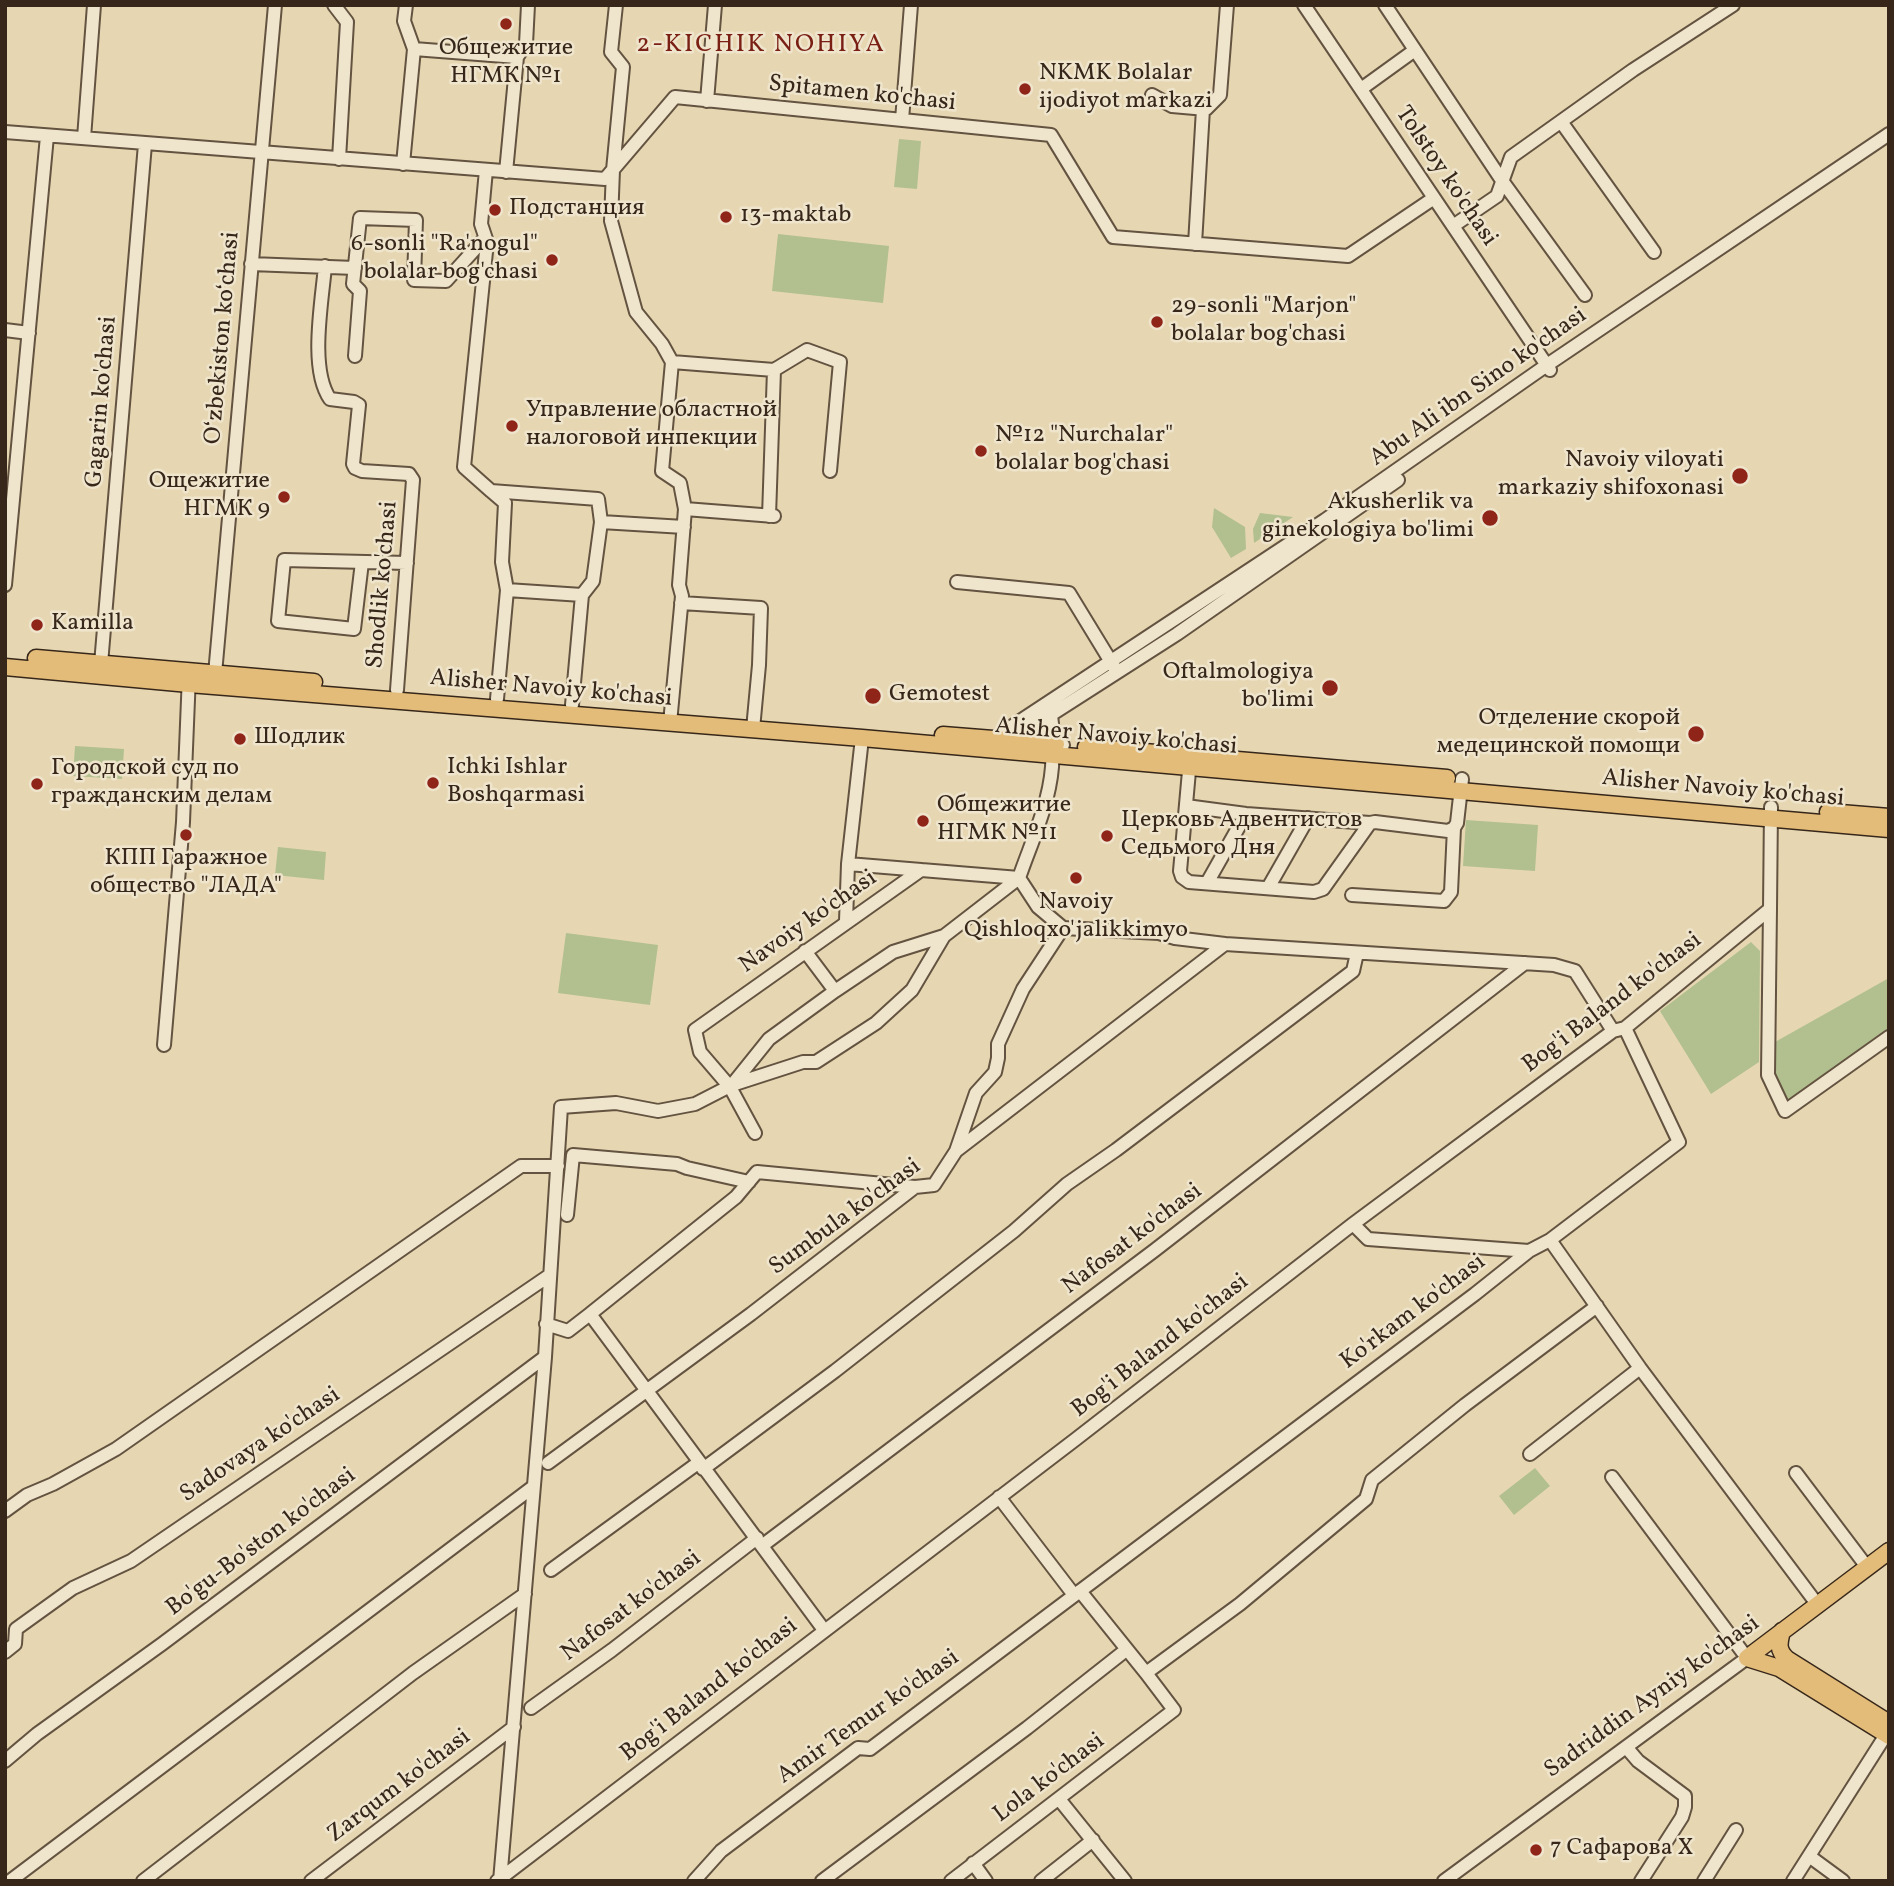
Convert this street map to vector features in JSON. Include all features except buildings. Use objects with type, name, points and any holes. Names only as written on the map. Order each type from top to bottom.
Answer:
[{"type":"main road","name":"Alisher Navoiy ko'chasi","points":[[5,656],[101,664],[189,678],[215,674],[572,705],[671,718]]},
{"type":"main road","name":"Alisher Navoiy ko'chasi","points":[[5,667],[189,678],[1001,745]]},
{"type":"main road","name":"Alisher Navoiy ko'chasi","points":[[753,724],[862,738],[1056,748],[1770,812],[1889,817]]},
{"type":"main road","name":"Alisher Navoiy ko'chasi","points":[[1770,812],[1889,829]]},
{"type":"main road","name":"Sadriddin Ayniy ko'chasi","points":[[1747,1658],[1889,1550]]},
{"type":"main road","points":[[1782,1631],[1779,1646],[1784,1664]]},
{"type":"main road","points":[[1747,1658],[1784,1664],[1888,1731]]},
{"type":"street","points":[[84,138],[94,5]]},
{"type":"street","name":"O‘zbekiston ko‘chasi","points":[[215,674],[275,5]]},
{"type":"street","points":[[334,5],[347,22],[339,159]]},
{"type":"street","points":[[403,164],[414,49],[404,20],[406,5]]},
{"type":"street","points":[[506,172],[517,57],[526,44],[528,5]]},
{"type":"street","points":[[616,5],[611,52],[623,67],[611,221],[636,312],[663,344],[673,362],[662,471],[680,482],[685,509],[679,584],[681,603],[671,718]]},
{"type":"street","points":[[707,101],[715,5]]},
{"type":"street","points":[[902,120],[911,5]]},
{"type":"street","points":[[1195,244],[1205,109],[1220,95],[1227,5]]},
{"type":"street","name":"Tolstoy ko'chasi","points":[[1304,5],[1549,369]]},
{"type":"street","points":[[1385,5],[1503,182],[1585,295]]},
{"type":"street","points":[[1453,226],[1497,196],[1511,157],[1733,5]]},
{"type":"street","points":[[414,49],[517,57]]},
{"type":"street","points":[[1360,89],[1415,50]]},
{"type":"street","points":[[1152,95],[1172,106],[1205,109]]},
{"type":"street","name":"Spitamen ko'chasi","points":[[613,170],[675,97],[1051,135],[1113,237],[1348,256],[1434,198]]},
{"type":"street","points":[[1562,123],[1654,252]]},
{"type":"street","points":[[5,132],[605,179],[613,170]]},
{"type":"street","name":"Abu Ali ibn Sino ko'chasi","points":[[1001,745],[1008,729],[1177,634],[1549,369],[1889,134]]},
{"type":"street","points":[[5,585],[47,136]]},
{"type":"street","name":"Abu Ali ibn Sino ko'chasi","points":[[1549,369],[1889,143]]},
{"type":"street","name":"Gagarin ko'chasi","points":[[101,664],[145,144]]},
{"type":"street","points":[[486,170],[481,224],[487,242],[464,467],[505,503],[502,562],[508,590],[497,699]]},
{"type":"street","points":[[355,356],[360,291],[353,284],[360,218],[416,220],[414,279],[446,281],[485,238]]},
{"type":"street","points":[[251,264],[355,268]]},
{"type":"street","name":"Shodlik ko'chasi","points":[[325,267],[318,362],[330,399],[359,405],[355,468],[409,474],[413,480],[397,690]]},
{"type":"street","points":[[5,330],[29,333]]},
{"type":"street","points":[[673,362],[774,370],[807,350],[840,362],[830,471]]},
{"type":"street","points":[[685,509],[771,516],[774,370]]},
{"type":"street","points":[[491,491],[598,499],[601,522],[593,581],[582,595],[572,705]]},
{"type":"street","points":[[601,522],[684,527]]},
{"type":"street","name":"Shodlik ko'chasi","points":[[284,560],[362,562],[354,629],[278,621],[284,560]]},
{"type":"street","points":[[362,562],[407,563]]},
{"type":"street","points":[[957,582],[1069,593],[1114,668]]},
{"type":"street","points":[[508,590],[582,595]]},
{"type":"street","points":[[681,603],[761,608],[753,724]]},
{"type":"street","name":"Abu Ali ibn Sino ko'chasi","points":[[1001,745],[1051,715],[1114,668]]},
{"type":"street","points":[[164,1045],[183,822],[189,678]]},
{"type":"street","points":[[731,1086],[769,1039],[835,991],[893,952],[944,936],[1019,878],[1053,768],[1058,741],[1053,733],[1051,715]]},
{"type":"street","points":[[846,921],[848,863],[862,738]]},
{"type":"street","points":[[1190,762],[1180,871],[1182,877],[1189,882],[1314,892],[1323,889],[1370,823]]},
{"type":"street","points":[[1186,806],[1246,814],[1370,823],[1375,821],[1448,831],[1458,823],[1462,785]]},
{"type":"street","points":[[1770,812],[1768,1075],[1785,1111],[1889,1037]]},
{"type":"street","points":[[1207,883],[1246,814]]},
{"type":"street","points":[[1268,888],[1308,818]]},
{"type":"street","points":[[1352,895],[1444,901],[1451,892],[1454,828]]},
{"type":"street","points":[[848,863],[1019,878]]},
{"type":"street","name":"Navoiy ko'chasi","points":[[731,1086],[700,1052],[695,1030],[921,870]]},
{"type":"street","points":[[1019,878],[1038,907],[1062,928],[1159,933],[1175,938],[1225,944],[1554,965],[1574,971],[1619,1029]]},
{"type":"street","name":"Bog'i Baland ko'chasi","points":[[504,1878],[1353,1224],[1619,1029],[1770,909]]},
{"type":"street","points":[[956,1151],[976,1093],[995,1072],[998,1044],[1023,989],[1062,928]]},
{"type":"street","points":[[504,1878],[545,1357],[561,1107],[616,1103],[658,1111],[695,1104],[731,1086],[803,1062],[816,1062],[876,1023],[912,990],[944,936]]},
{"type":"street","name":"Sumbula ko'chasi","points":[[548,1463],[648,1391],[915,1187],[934,1185],[956,1151],[1225,944]]},
{"type":"street","points":[[805,951],[835,991]]},
{"type":"street","points":[[551,1570],[835,1371],[1014,1231],[1067,1184],[1353,971],[1357,953]]},
{"type":"street","name":"Nafosat ko'chasi","points":[[531,1708],[1155,1250],[1525,963]]},
{"type":"street","name":"Ko'rkam ko'chasi","points":[[1077,1593],[1529,1251],[1550,1240],[1679,1142],[1619,1029]]},
{"type":"street","points":[[731,1086],[755,1133]]},
{"type":"street","points":[[567,1216],[573,1155],[677,1164],[749,1182]]},
{"type":"street","points":[[5,1511],[27,1495],[53,1484],[116,1449],[520,1166],[558,1166]]},
{"type":"street","points":[[546,1324],[568,1331],[736,1197],[757,1172],[915,1187]]},
{"type":"street","points":[[1353,1224],[1368,1239],[1529,1251]]},
{"type":"street","points":[[1550,1240],[1640,1368],[1817,1604]]},
{"type":"street","name":"Sadovaya ko'chasi","points":[[5,1652],[15,1644],[16,1629],[74,1588],[131,1561],[550,1275]]},
{"type":"street","points":[[999,1497],[1146,1673],[1240,1604],[1366,1499],[1372,1480],[1465,1405],[1597,1306]]},
{"type":"street","points":[[590,1314],[824,1630]]},
{"type":"street","name":"Bo'gu-Bo'ston ko'chasi","points":[[5,1761],[37,1734],[545,1357]]},
{"type":"street","points":[[1530,1454],[1640,1368]]},
{"type":"street","points":[[1796,1474],[1867,1567]]},
{"type":"street","points":[[1612,1477],[1747,1658]]},
{"type":"street","points":[[10,1881],[533,1487]]},
{"type":"street","name":"Amir Temur ko'chasi","points":[[694,1881],[721,1851],[847,1756],[858,1748],[870,1749],[1077,1593]]},
{"type":"street","points":[[143,1881],[413,1673],[525,1594]]},
{"type":"street","points":[[821,1881],[1027,1728],[1126,1650]]},
{"type":"street","name":"Sadriddin Ayniy ko'chasi","points":[[1444,1881],[1747,1658]]},
{"type":"street","name":"Lola ko'chasi","points":[[951,1881],[1174,1710],[1146,1673]]},
{"type":"street","name":"Zarqum ko'chasi","points":[[311,1881],[514,1727]]},
{"type":"street","points":[[1793,1881],[1888,1731]]},
{"type":"street","points":[[1626,1747],[1639,1761],[1685,1796],[1682,1817],[1641,1881]]},
{"type":"street","points":[[1059,1799],[1125,1881]]},
{"type":"street","points":[[1704,1881],[1735,1830]]},
{"type":"street","points":[[1041,1881],[1093,1840]]},
{"type":"street","points":[[1809,1856],[1843,1881]]},
{"type":"street","points":[[974,1863],[986,1881]]},
{"type":"green space","points":[[899,139],[921,141],[917,189],[894,187]]},
{"type":"green space","points":[[778,234],[889,246],[883,303],[772,291]]},
{"type":"green space","points":[[1214,508],[1245,527],[1246,549],[1231,558],[1212,527]]},
{"type":"green space","points":[[1260,513],[1293,517],[1254,543],[1253,529]]},
{"type":"green space","points":[[75,746],[124,749],[122,779],[73,776]]},
{"type":"green space","points":[[1466,820],[1538,825],[1535,871],[1463,866]]},
{"type":"green space","points":[[278,847],[326,852],[324,880],[275,875]]},
{"type":"green space","points":[[566,933],[658,945],[650,1005],[558,993]]},
{"type":"green space","points":[[1751,942],[1760,951],[1759,1062],[1711,1094],[1660,1011]]},
{"type":"green space","points":[[1889,978],[1889,1032],[1793,1100],[1786,1102],[1774,1073],[1775,1042]]},
{"type":"green space","points":[[1535,1468],[1550,1486],[1514,1515],[1499,1496]]},
{"type":"place","name":"Общежитие НГМК №1","points":[[506,24]]},
{"type":"place","name":"NKMK Bolalar ijodiyot markazi","points":[[1025,89]]},
{"type":"place","name":"Подстанция","points":[[495,210]]},
{"type":"place","name":"13-maktab","points":[[726,217]]},
{"type":"place","name":"6-sonli \"Ra'nogul\" bolalar bog'chasi","points":[[552,260]]},
{"type":"place","name":"29-sonli \"Marjon\" bolalar bog'chasi","points":[[1157,322]]},
{"type":"place","name":"Управление областной налоговой инпекции","points":[[512,426]]},
{"type":"place","name":"№12 \"Nurchalar\" bolalar bog'chasi","points":[[981,451]]},
{"type":"place","name":"Navoiy viloyati markaziy shifoxonasi","points":[[1740,476]]},
{"type":"place","name":"Ощежитие НГМК 9","points":[[284,497]]},
{"type":"place","name":"Akusherlik va ginekologiya bo'limi","points":[[1490,518]]},
{"type":"place","name":"Kamilla","points":[[37,625]]},
{"type":"place","name":"Oftalmologiya bo'limi","points":[[1330,688]]},
{"type":"place","name":"Gemotest","points":[[873,696]]},
{"type":"place","name":"Отделение скорой медецинской помощи","points":[[1696,734]]},
{"type":"place","name":"Шодлик","points":[[240,739]]},
{"type":"place","name":"Ichki Ishlar Boshqarmasi","points":[[433,783]]},
{"type":"place","name":"Городской суд по гражданским делам","points":[[37,784]]},
{"type":"place","name":"Общежитие НГМК №11","points":[[923,821]]},
{"type":"place","name":"КПП Гаражное общество \"ЛАДА\"","points":[[186,835]]},
{"type":"place","name":"Церковь Адвентистов Седьмого Дня","points":[[1107,836]]},
{"type":"place","name":"Navoiy Qishloqxo'jalikkimyo","points":[[1076,878]]},
{"type":"place","name":"7 Сафарова Х","points":[[1536,1850]]},
{"type":"district","name":"2-KICHIK NOHIYA","points":[[761,46]]}]
